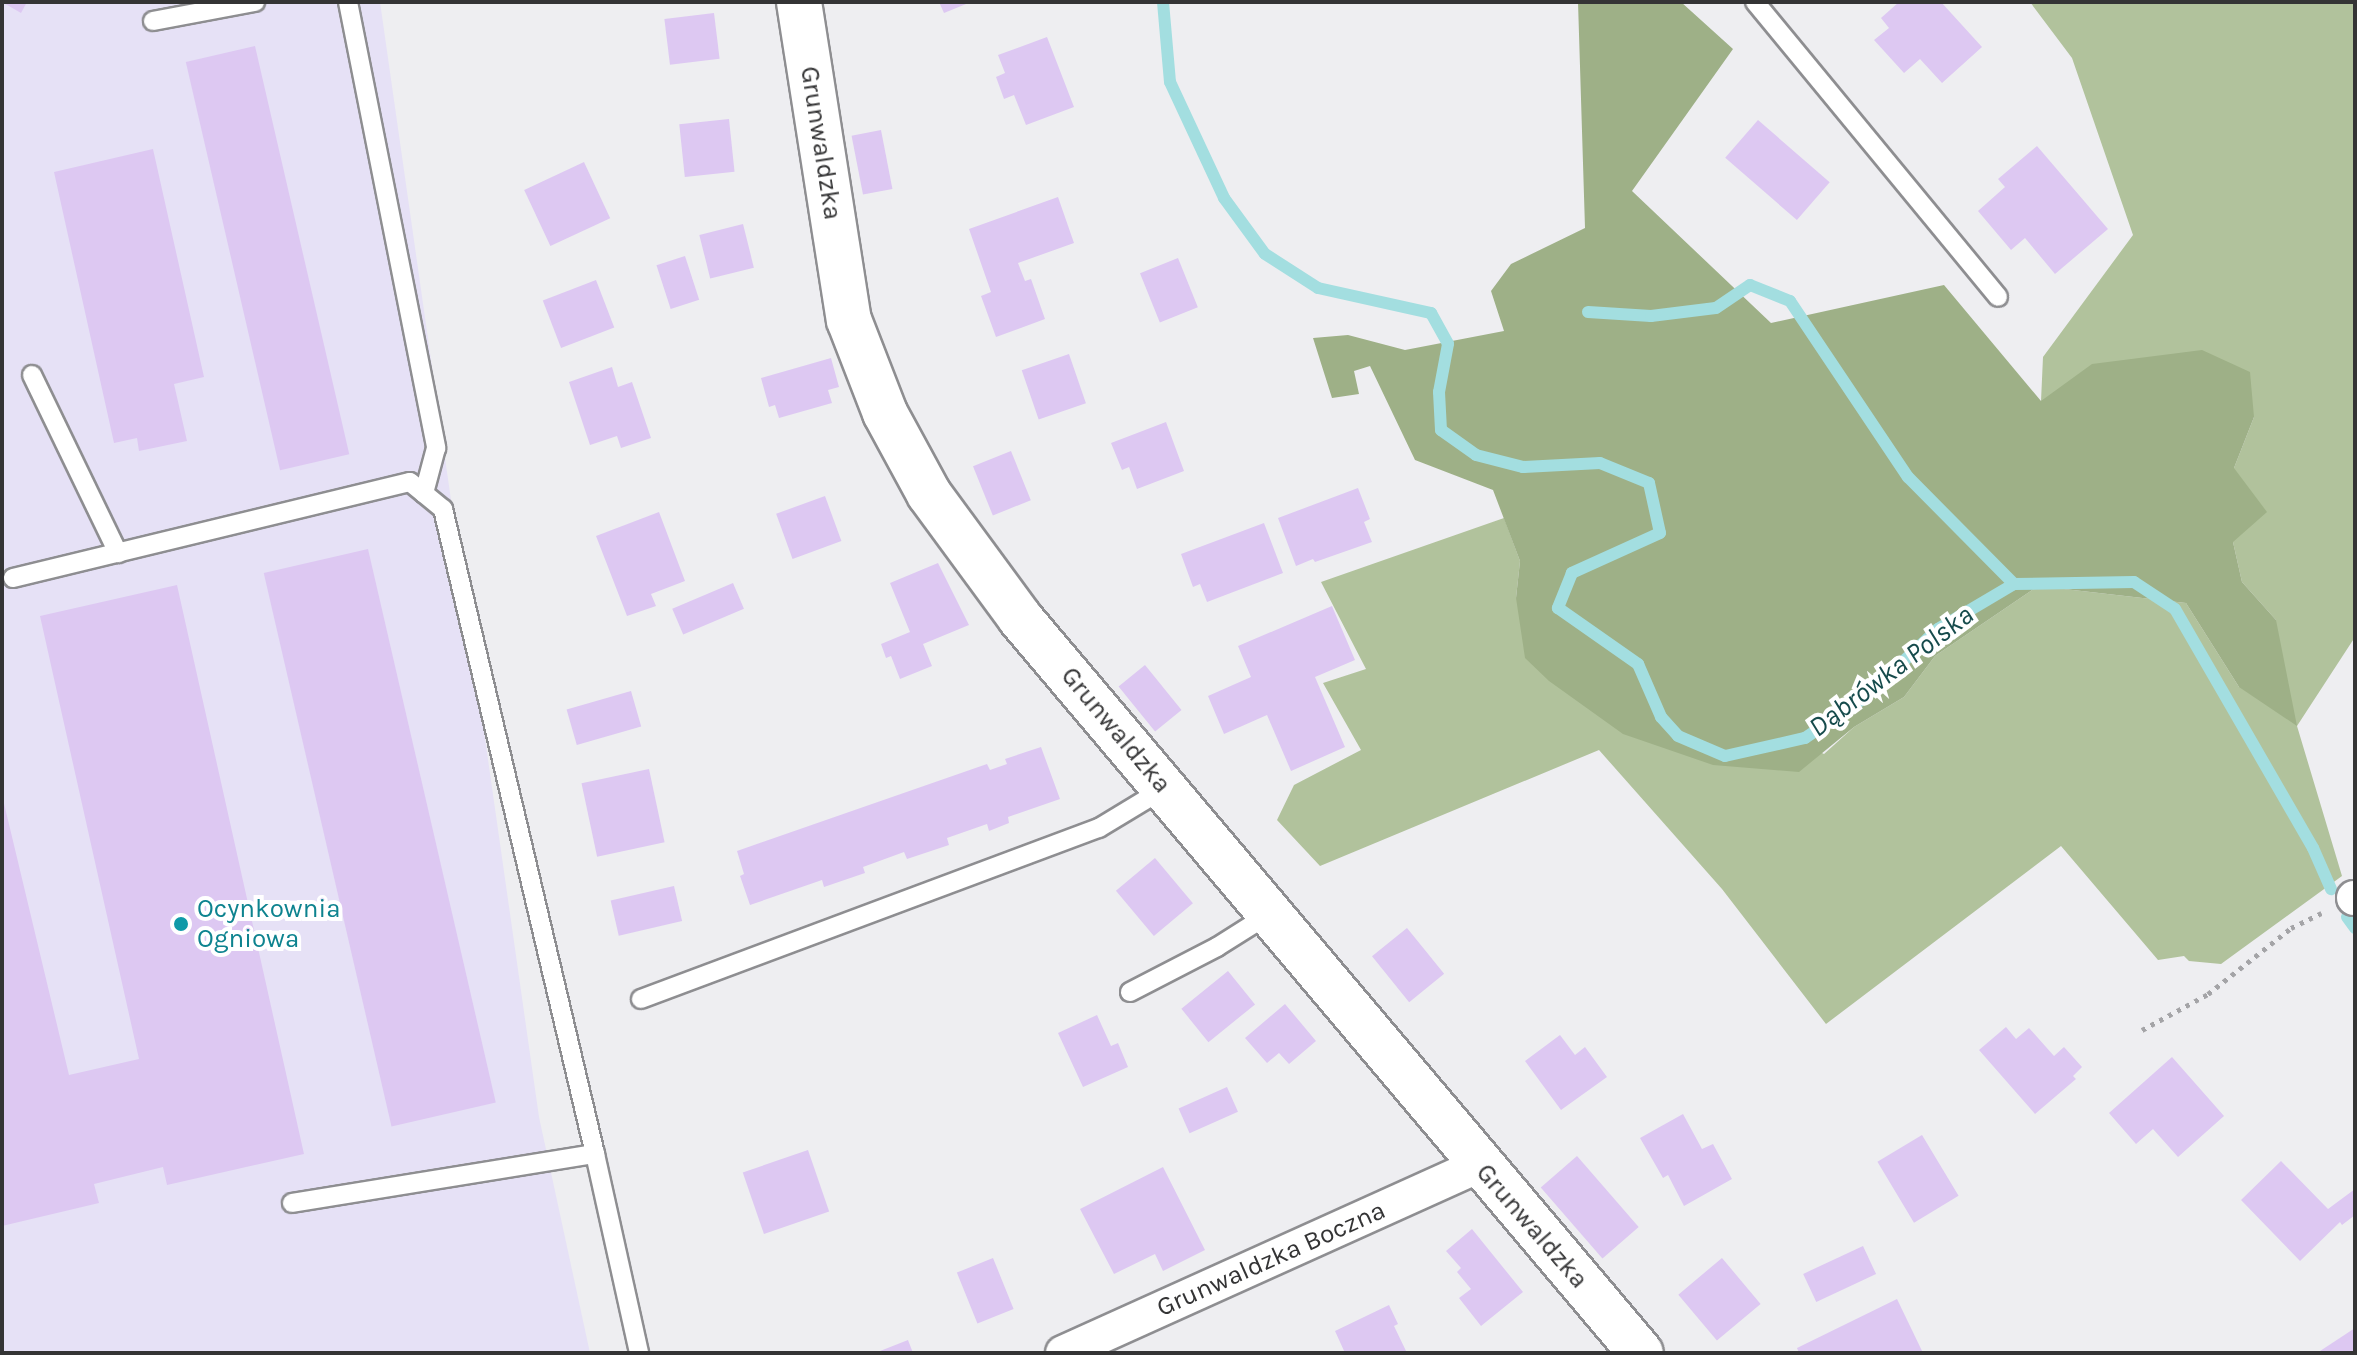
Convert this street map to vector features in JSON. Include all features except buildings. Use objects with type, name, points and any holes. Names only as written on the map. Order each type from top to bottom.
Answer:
[{"type":"street","name":"Grunwaldzka","points":[[799,2],[849,320],[885,413],[929,494],[967,551],[1479,1165],[1641,1353]]},
{"type":"street","name":"Grunwaldzka Boczna","points":[[1063,1353],[1479,1165]]},
{"type":"lane","points":[[153,21],[255,2]]},
{"type":"lane","points":[[348,2],[436,448],[424,493]]},
{"type":"lane","points":[[1755,2],[1998,297]]},
{"type":"lane","points":[[32,375],[118,553]]},
{"type":"lane","points":[[13,578],[410,482],[443,509],[639,1353]]},
{"type":"lane","points":[[641,999],[1099,828],[1165,788]]},
{"type":"lane","points":[[1130,992],[1217,947],[1271,913]]},
{"type":"lane","points":[[292,1203],[595,1154]]},
{"type":"path","points":[[2142,1030],[2208,994],[2291,928],[2354,898]]},
{"type":"shaded area","points":[[2,2],[380,2],[539,1117],[590,1353],[2,1353]]},
{"type":"green space","points":[[1578,2],[1681,2],[1733,49],[1632,191],[1771,323],[1944,285],[2041,401],[2092,364],[2202,350],[2250,372],[2254,417],[2234,468],[2267,512],[2233,542],[2242,582],[2276,620],[2297,726],[2239,687],[2186,603],[2038,586],[1935,656],[1904,697],[1854,727],[1799,772],[1713,765],[1623,734],[1549,681],[1525,658],[1516,598],[1520,561],[1493,490],[1415,460],[1370,366],[1354,371],[1359,394],[1332,398],[1313,338],[1348,335],[1405,350],[1504,331],[1491,291],[1511,264],[1585,228]]},
{"type":"green space","points":[[2030,2],[2355,2],[2355,637],[2297,726],[2342,876],[2221,964],[2189,961],[2184,956],[2158,960],[2061,846],[1826,1024],[1722,889],[1599,750],[1320,866],[1277,820],[1294,785],[1361,750],[1323,683],[1366,669],[1321,582],[1504,518],[1520,561],[1516,598],[1824,754],[1854,727],[1904,697],[1935,656],[2038,586],[2186,603],[2239,687],[2276,620],[2242,582],[2233,542],[2234,468],[2254,417],[2041,401],[2043,357],[2133,235],[2072,58]]},
{"type":"waterway","name":"Dąbrówka Polska","points":[[1163,2],[1170,82],[1224,198],[1265,254],[1318,288],[1431,313],[1448,344],[1439,392],[1441,430],[1476,455],[1523,467],[1600,463],[1649,483],[1660,533],[1572,573],[1558,608],[1638,664],[1661,717],[1678,736],[1725,756],[1805,738],[1864,698],[1938,629],[2014,584],[2134,582],[2175,609],[2313,848],[2331,889]]},
{"type":"waterway","points":[[1588,312],[1651,316],[1716,308],[1750,285],[1790,301],[1908,477],[2014,584]]},
{"type":"waterway","name":"Dąbrówka Polska","points":[[2347,917],[2355,928]]},
{"type":"place","name":"Ocynkownia Ogniowa","points":[[181,924]]}]
